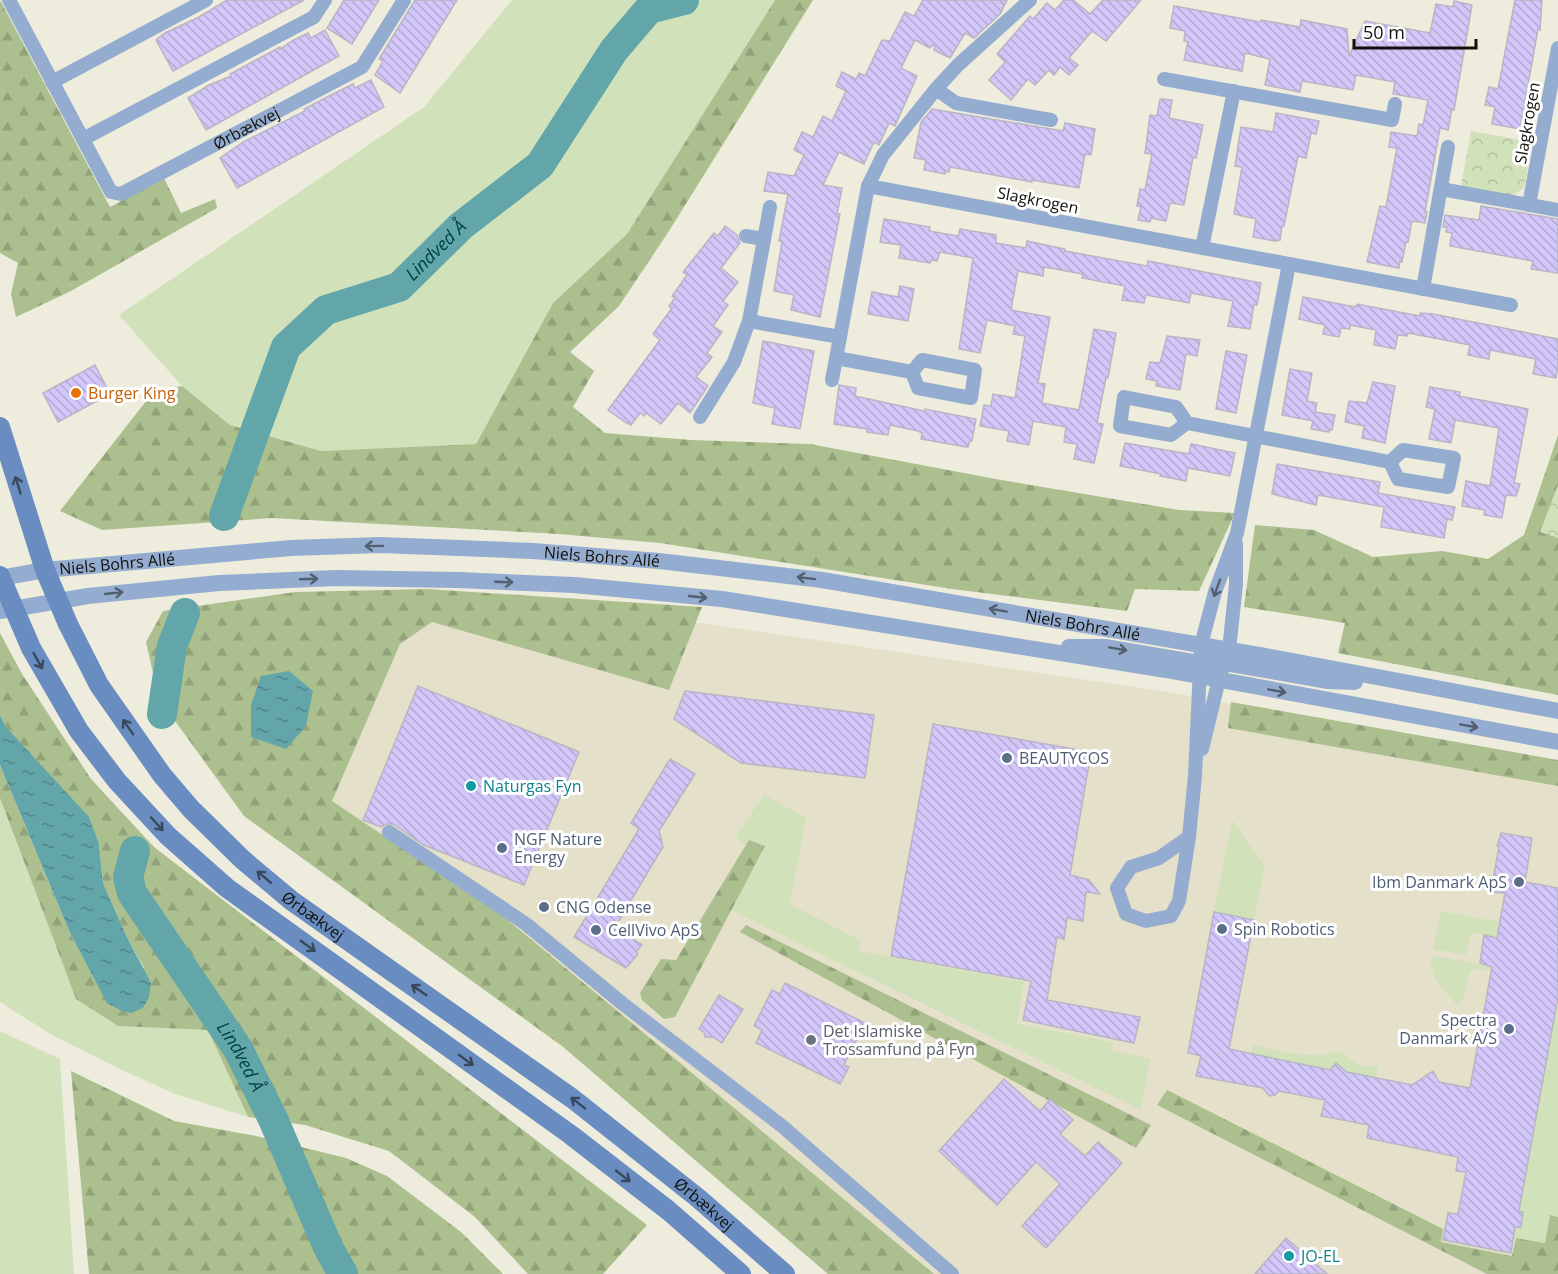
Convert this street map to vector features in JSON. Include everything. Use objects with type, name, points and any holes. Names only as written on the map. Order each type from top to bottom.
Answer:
[{"type":"main road","name":"Ørbækvej","points":[[0,427],[56,601],[99,685],[162,775],[191,809],[243,860],[292,901],[573,1099],[698,1198],[785,1274]]},
{"type":"main road","name":"Ørbækvej","points":[[0,577],[7,609],[79,730],[117,781],[168,836],[227,888],[571,1135],[669,1211],[741,1274]]},
{"type":"street","name":"Ørbækvej","points":[[9,0],[111,192],[121,194],[362,68],[404,0]]},
{"type":"street","points":[[52,82],[206,0]]},
{"type":"street","points":[[83,139],[314,17],[325,0]]},
{"type":"street","points":[[832,380],[868,186],[883,155],[958,65],[1030,0]]},
{"type":"street","name":"Slagkrogen","points":[[1529,205],[1558,48]]},
{"type":"street","points":[[1164,79],[1392,120],[1395,104]]},
{"type":"street","points":[[936,89],[956,103],[1051,120]]},
{"type":"street","points":[[1202,248],[1233,91]]},
{"type":"street","points":[[1423,289],[1448,147]]},
{"type":"street","name":"Slagkrogen","points":[[868,186],[1511,305]]},
{"type":"street","points":[[1441,189],[1558,210]]},
{"type":"street","points":[[700,417],[734,362],[749,321],[770,207]]},
{"type":"street","points":[[746,236],[764,238]]},
{"type":"street","points":[[1189,837],[1159,858],[1131,867],[1117,888],[1126,914],[1146,921],[1171,916],[1179,901],[1189,837],[1195,776],[1201,645],[1215,592],[1237,533],[1289,264]]},
{"type":"street","points":[[749,321],[840,337]]},
{"type":"street","points":[[836,358],[912,372]]},
{"type":"street","points":[[922,360],[975,370],[970,399],[918,388],[912,372],[922,360]]},
{"type":"street","points":[[1187,423],[1171,435],[1120,426],[1125,397],[1176,407],[1187,423],[1390,462]]},
{"type":"street","points":[[1195,776],[1224,664],[1236,584],[1237,533]]},
{"type":"street","name":"Niels Bohrs Allé","points":[[0,577],[45,570],[291,548],[381,545],[533,550],[659,561],[822,580],[1201,645],[1259,688],[1558,742]]},
{"type":"street","name":"Niels Bohrs Allé","points":[[7,609],[56,601],[219,583],[336,578],[574,585],[722,599],[1018,646],[1199,669],[1224,664],[1414,684],[1558,711]]},
{"type":"street","points":[[1199,669],[1224,664]]},
{"type":"street","points":[[389,832],[526,924],[623,1004],[782,1126],[952,1274]]},
{"type":"shaded area","points":[[498,593],[1168,692],[1558,766],[1558,1274],[839,1274],[318,806],[398,609]]},
{"type":"green space","points":[[0,0],[110,207],[164,178],[181,213],[215,199],[217,208],[71,291],[16,317],[11,294],[18,263],[0,253]]},
{"type":"green space","points":[[512,0],[775,0],[627,234],[553,303],[476,444],[321,451],[230,425],[182,386],[119,315],[424,107]]},
{"type":"green space","points":[[775,0],[813,0],[669,231],[619,306],[570,352],[594,371],[573,407],[605,433],[691,440],[810,444],[1001,480],[1179,510],[1235,513],[1199,591],[1135,589],[1127,611],[952,589],[660,543],[559,534],[272,518],[102,530],[60,511],[154,391],[182,386],[230,425],[321,451],[476,444],[553,303],[627,234]]},
{"type":"green space","points":[[1471,131],[1533,142],[1524,188],[1513,196],[1461,186]]},
{"type":"green space","points":[[1558,435],[1558,695],[1338,653],[1345,623],[1244,607],[1255,525],[1314,530],[1373,557],[1442,551],[1488,559],[1524,535]]},
{"type":"green space","points":[[1558,485],[1558,538],[1540,532]]},
{"type":"green space","points":[[427,589],[702,607],[669,690],[432,622],[400,644],[332,801],[503,916],[934,1274],[828,1274],[562,1046],[244,816],[159,699],[146,642],[163,611],[295,592]]},
{"type":"green space","points":[[0,633],[22,674],[91,779],[154,847],[647,1225],[603,1274],[528,1274],[475,1217],[389,1151],[305,1125],[248,1117],[208,1030],[118,1026],[76,999],[0,798],[0,765],[70,933],[107,1002],[144,968],[126,935],[103,883],[99,844],[6,727],[0,715]]},
{"type":"green space","points":[[1231,702],[1558,760],[1558,786],[1228,728]]},
{"type":"green space","points":[[764,794],[806,818],[790,904],[860,940],[859,951],[1024,982],[1017,1024],[1113,1042],[1112,1050],[1150,1059],[1141,1110],[731,910],[765,847],[749,840],[746,845],[735,838]]},
{"type":"green space","points":[[0,798],[76,999],[118,1026],[208,1030],[248,1117],[175,1094],[120,1069],[54,1036],[0,1002]]},
{"type":"green space","points":[[1232,820],[1265,866],[1254,920],[1214,912]]},
{"type":"green space","points":[[749,840],[765,846],[675,1017],[664,1019],[642,1000],[640,993],[661,959],[676,960]]},
{"type":"green space","points":[[1441,911],[1500,922],[1497,938],[1471,932],[1466,955],[1433,949]]},
{"type":"green space","points":[[746,925],[1151,1125],[1136,1148],[740,932]]},
{"type":"green space","points":[[1432,955],[1492,967],[1491,970],[1475,969],[1470,972],[1463,998],[1457,1005],[1436,979],[1430,965]]},
{"type":"green space","points":[[1558,997],[1558,1216],[1550,1216],[1545,1243],[1513,1237],[1515,1227],[1521,1227],[1523,1212],[1519,1211]]},
{"type":"green space","points":[[0,1031],[60,1059],[74,1274],[0,1274]]},
{"type":"green space","points":[[1255,1044],[1278,1051],[1305,1055],[1339,1052],[1357,1064],[1378,1065],[1376,1078],[1343,1072],[1338,1064],[1330,1070],[1250,1053]]},
{"type":"green space","points":[[71,1071],[174,1121],[256,1136],[346,1158],[387,1176],[461,1232],[503,1274],[89,1274]]},
{"type":"green space","points":[[1167,1090],[1443,1229],[1441,1242],[1512,1256],[1516,1238],[1545,1243],[1550,1215],[1558,1217],[1558,1274],[1487,1274],[1157,1105]]},
{"type":"water","points":[[289,671],[313,691],[306,726],[286,749],[251,737],[251,705],[261,676]]},
{"type":"water","points":[[0,715],[6,727],[89,817],[99,844],[103,883],[151,983],[149,997],[143,1008],[131,1013],[107,1003],[70,933],[0,765]]},
{"type":"building","points":[[227,0],[304,0],[173,71],[156,40]]},
{"type":"building","points":[[344,0],[379,0],[352,44],[327,28]]},
{"type":"building","points":[[415,0],[457,0],[400,93],[375,75],[383,61],[379,59]]},
{"type":"building","points":[[923,0],[1007,0],[1000,14],[974,38],[965,33],[950,58],[934,50],[935,46],[932,45],[930,48],[915,40],[901,68],[917,76],[895,126],[889,123],[879,145],[874,142],[864,164],[839,152],[823,185],[842,188],[837,214],[840,214],[820,317],[791,310],[794,295],[774,291],[782,241],[779,241],[788,194],[764,191],[768,172],[794,176],[804,155],[794,150],[802,132],[813,137],[823,116],[832,121],[846,91],[836,86],[842,72],[856,79],[859,73],[865,76],[882,40],[890,41],[905,12],[914,16]]},
{"type":"building","points":[[1064,0],[1073,0],[1090,14],[1103,0],[1141,0],[1106,41],[1092,31],[1069,58],[1078,65],[1069,75],[1060,67],[1054,75],[1049,70],[1035,85],[1028,79],[1011,100],[989,80],[1005,62],[997,54],[1030,16],[1033,19],[1047,3],[1055,10]]},
{"type":"building","points":[[1515,0],[1542,0],[1540,30],[1538,29],[1520,129],[1492,124],[1495,107],[1485,105],[1489,87],[1498,89]]},
{"type":"building","points":[[1454,1],[1472,5],[1454,110],[1452,109],[1448,130],[1440,128],[1425,223],[1412,221],[1399,268],[1367,262],[1380,206],[1386,207],[1397,148],[1389,147],[1391,132],[1417,136],[1419,124],[1423,125],[1428,100],[1393,94],[1395,82],[1356,75],[1353,90],[1302,81],[1300,92],[1265,85],[1270,59],[1245,53],[1242,71],[1184,60],[1188,42],[1184,41],[1185,31],[1170,28],[1174,6],[1300,27],[1301,20],[1347,29],[1349,56],[1365,21],[1430,33],[1436,4],[1453,7]]},
{"type":"building","points":[[325,30],[339,56],[206,130],[188,98],[308,33],[311,38]]},
{"type":"building","points":[[371,80],[384,107],[237,188],[220,158],[245,141],[305,111],[304,109],[325,98],[353,84],[355,88]]},
{"type":"building","points":[[1160,99],[1172,100],[1169,118],[1203,125],[1196,158],[1193,157],[1184,205],[1170,203],[1166,221],[1151,218],[1150,222],[1138,220],[1141,207],[1137,206],[1140,189],[1145,190],[1152,154],[1145,153],[1150,115],[1157,116]]},
{"type":"building","points":[[932,109],[1063,131],[1065,123],[1095,129],[1091,155],[1085,154],[1079,188],[950,167],[949,172],[946,171],[945,174],[924,170],[926,160],[914,158],[921,122]]},
{"type":"building","points":[[1276,113],[1319,121],[1316,134],[1311,133],[1306,158],[1298,156],[1284,226],[1282,226],[1280,240],[1275,241],[1253,237],[1256,219],[1234,214],[1242,167],[1235,166],[1241,127],[1273,132]]},
{"type":"building","points":[[1481,206],[1558,219],[1558,273],[1531,269],[1533,261],[1450,246],[1452,233],[1446,232],[1447,227],[1443,227],[1445,215],[1479,220]]},
{"type":"building","points":[[884,219],[930,227],[929,231],[958,236],[960,229],[996,235],[996,243],[1026,248],[1027,241],[1065,249],[1065,251],[1147,266],[1148,261],[1261,283],[1257,305],[1254,304],[1250,329],[1228,326],[1233,301],[1191,293],[1189,303],[1146,295],[1144,303],[1122,300],[1125,286],[1082,278],[1083,274],[1044,267],[1043,276],[1018,271],[1011,310],[1050,317],[1038,383],[1045,384],[1042,403],[1079,410],[1094,329],[1116,333],[1097,423],[1103,424],[1094,463],[1074,459],[1077,444],[1064,442],[1066,427],[1033,421],[1029,445],[1007,441],[1009,431],[980,426],[984,405],[991,406],[993,394],[1015,398],[1025,336],[1013,334],[1015,326],[987,320],[980,353],[959,349],[973,258],[940,252],[937,261],[931,260],[930,263],[899,258],[901,245],[880,242]]},
{"type":"building","points":[[725,226],[737,235],[740,243],[721,268],[738,282],[723,301],[728,305],[713,326],[722,332],[707,353],[712,357],[696,377],[708,386],[690,413],[678,403],[661,424],[646,413],[644,416],[640,413],[631,425],[608,410],[660,340],[653,334],[672,308],[669,306],[675,298],[672,296],[687,275],[683,272],[714,233],[718,236]]},
{"type":"building","points":[[900,286],[914,289],[908,321],[868,314],[872,292],[898,297]]},
{"type":"building","points":[[1303,297],[1420,316],[1420,313],[1433,314],[1558,339],[1556,378],[1533,374],[1536,359],[1490,350],[1489,359],[1468,355],[1470,345],[1408,333],[1407,336],[1398,335],[1395,349],[1374,345],[1376,330],[1350,325],[1350,329],[1341,328],[1339,337],[1323,334],[1325,325],[1299,319]]},
{"type":"building","points":[[1167,336],[1200,340],[1197,356],[1186,354],[1180,390],[1156,386],[1157,381],[1146,379],[1150,362],[1160,363]]},
{"type":"building","points":[[763,341],[814,351],[800,429],[772,424],[775,408],[753,403]]},
{"type":"building","points":[[1226,351],[1247,355],[1236,413],[1216,409]]},
{"type":"building","name":"Burger King","points":[[95,365],[110,394],[58,422],[43,393]]},
{"type":"building","points":[[1290,369],[1312,373],[1307,401],[1317,403],[1315,412],[1335,415],[1332,430],[1329,432],[1311,429],[1313,421],[1282,415]]},
{"type":"building","points":[[1373,382],[1395,386],[1385,443],[1362,438],[1364,426],[1345,422],[1349,401],[1367,403]]},
{"type":"building","points":[[839,385],[856,388],[855,396],[924,411],[925,409],[976,419],[972,441],[966,447],[921,439],[922,433],[918,431],[890,425],[888,435],[834,424]]},
{"type":"building","points":[[1430,387],[1460,392],[1459,396],[1528,409],[1514,483],[1520,484],[1516,496],[1506,495],[1502,518],[1484,515],[1485,510],[1462,506],[1466,481],[1490,486],[1499,428],[1455,420],[1451,443],[1429,439],[1435,409],[1426,407]]},
{"type":"building","points":[[1125,443],[1189,454],[1191,444],[1235,453],[1230,476],[1188,468],[1186,481],[1120,466]]},
{"type":"building","points":[[1277,464],[1380,482],[1378,493],[1455,507],[1452,520],[1447,519],[1444,538],[1381,527],[1384,507],[1318,495],[1316,505],[1272,494]]},
{"type":"building","name":"Naturgas Fyn","points":[[418,686],[579,752],[524,885],[424,845],[393,824],[381,827],[363,820]]},
{"type":"building","points":[[685,691],[874,715],[865,778],[741,763],[674,719]]},
{"type":"building","points":[[933,724],[1091,752],[1070,875],[1089,880],[1100,894],[1086,892],[1083,921],[1067,918],[1064,939],[1057,937],[1047,1000],[1140,1017],[1134,1043],[1023,1020],[1031,981],[891,956]]},
{"type":"building","points":[[670,759],[695,774],[659,831],[663,847],[615,927],[642,945],[636,952],[638,954],[626,968],[574,937],[639,829],[631,823]]},
{"type":"building","points":[[1501,833],[1532,838],[1525,882],[1558,888],[1558,997],[1519,1211],[1523,1212],[1521,1227],[1515,1227],[1511,1253],[1443,1240],[1448,1213],[1458,1214],[1466,1172],[1456,1171],[1458,1157],[1367,1138],[1369,1125],[1321,1116],[1325,1100],[1279,1091],[1269,1096],[1263,1088],[1196,1076],[1201,1056],[1188,1053],[1214,912],[1254,920],[1229,1049],[1330,1070],[1336,1063],[1347,1072],[1412,1085],[1433,1071],[1439,1082],[1470,1088],[1492,967],[1480,963],[1484,935],[1497,938],[1505,893],[1491,892]]},
{"type":"building","points":[[785,983],[865,1023],[844,1065],[849,1067],[840,1084],[756,1043],[762,1030],[754,1026],[772,990],[780,994]]},
{"type":"building","points":[[719,995],[743,1009],[722,1043],[713,1037],[705,1037],[704,1032],[699,1029]]},
{"type":"building","points":[[1004,1079],[1040,1111],[1050,1099],[1073,1120],[1060,1134],[1085,1156],[1098,1142],[1122,1163],[1046,1248],[1022,1226],[1060,1184],[1036,1162],[997,1205],[939,1151]]},
{"type":"building","name":"JO-EL","points":[[1286,1238],[1327,1274],[1255,1274]]},
{"type":"waterway","name":"Lindved Å","points":[[224,516],[286,347],[326,310],[399,287],[461,226],[540,165],[614,50],[649,9],[684,0]]},
{"type":"waterway","name":"Lindved Å","points":[[162,714],[172,646],[185,613]]},
{"type":"waterway","name":"Lindved Å","points":[[135,851],[128,877],[132,893],[238,1049],[273,1119],[328,1247],[343,1274]]},
{"type":"place","name":"Burger King","points":[[76,393]]},
{"type":"place","name":"BEAUTYCOS","points":[[1007,758]]},
{"type":"place","name":"Naturgas Fyn","points":[[471,786]]},
{"type":"place","name":"NGF Nature Energy","points":[[502,848]]},
{"type":"place","name":"Ibm Danmark ApS","points":[[1519,882]]},
{"type":"place","name":"CNG Odense","points":[[544,907]]},
{"type":"place","name":"Spin Robotics","points":[[1222,929]]},
{"type":"place","name":"CellVivo ApS","points":[[596,930]]},
{"type":"place","name":"Spectra Danmark A/S","points":[[1509,1029]]},
{"type":"place","name":"Det Islamiske Trossamfund på Fyn","points":[[811,1040]]},
{"type":"place","name":"JO-EL","points":[[1289,1256]]}]
